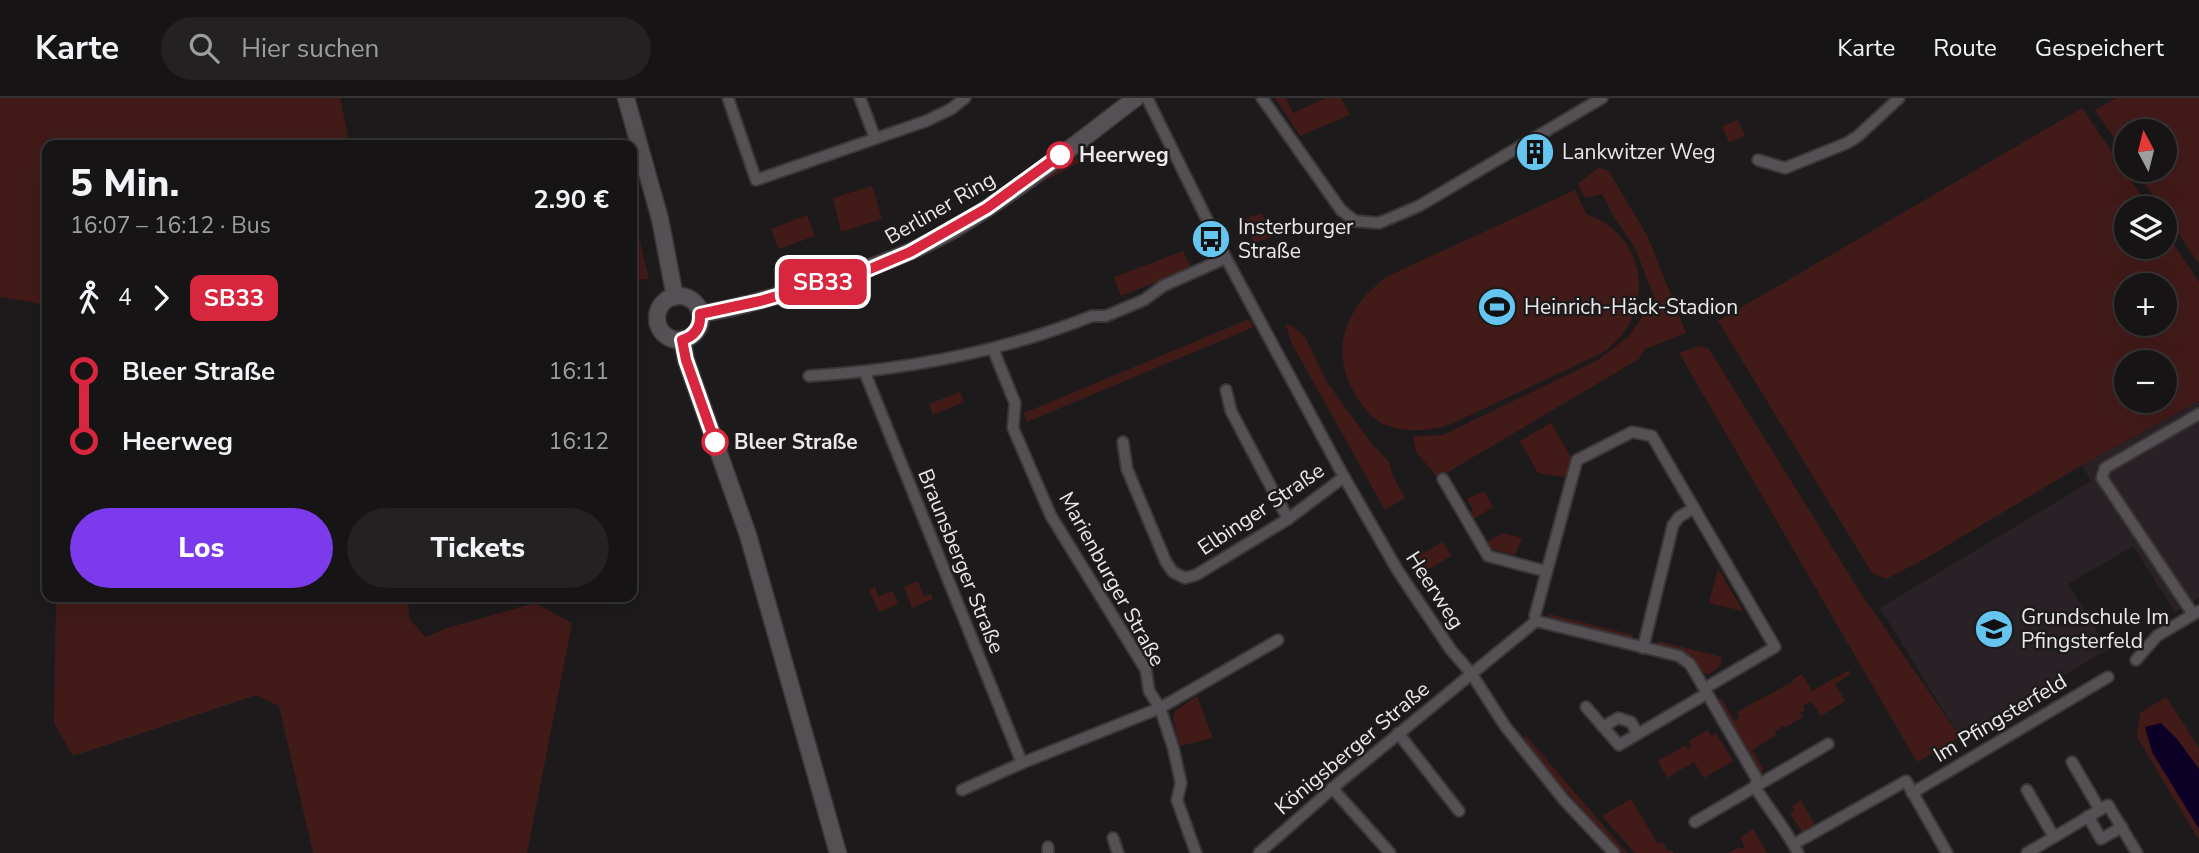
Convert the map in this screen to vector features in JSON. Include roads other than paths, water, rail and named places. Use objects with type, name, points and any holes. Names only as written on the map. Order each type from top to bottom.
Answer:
[{"type":"street","points":[[626,98],[660,219],[675,297]]},
{"type":"street","points":[[728,98],[756,180],[926,121],[951,109],[965,98]]},
{"type":"street","points":[[860,98],[875,138]]},
{"type":"street","name":"Berliner Ring","points":[[700,314],[760,301],[857,273],[910,252],[953,229],[1008,194],[1136,98]]},
{"type":"street","name":"Heerweg","points":[[1147,98],[1226,258],[1344,477],[1398,570],[1505,726],[1564,800],[1614,853]]},
{"type":"street","points":[[1262,98],[1341,210],[1355,222],[1367,224],[1380,223],[1419,206],[1602,98]]},
{"type":"street","points":[[1758,160],[1785,168],[1847,143],[1899,98]]},
{"type":"street","points":[[809,376],[865,373],[993,349],[1092,316],[1106,316],[1144,300],[1163,286],[1226,258]]},
{"type":"street","points":[[675,297],[691,300],[700,314],[698,328],[691,336],[682,340],[665,335],[658,324],[660,307],[675,297]]},
{"type":"street","points":[[682,340],[686,360],[748,535],[838,853]]},
{"type":"street","name":"Marienburger Straße","points":[[993,349],[1014,403],[1013,428],[1051,516],[1146,670],[1149,691],[1160,708],[1181,783],[1177,800],[1196,853]]},
{"type":"street","name":"Braunsberger Straße","points":[[865,373],[1022,763]]},
{"type":"street","points":[[1226,390],[1231,411],[1288,519]]},
{"type":"street","points":[[2136,660],[2157,636],[2196,612],[2102,478],[2105,468],[2199,414]]},
{"type":"street","points":[[1587,707],[1619,745],[1638,734],[1705,691],[1775,647],[1652,436],[1632,432],[1577,460],[1545,571],[1536,621],[1679,656],[1690,664],[1705,691],[1757,779],[1755,787],[1796,849],[1906,781],[1947,853]]},
{"type":"street","name":"Elbinger Straße","points":[[1123,442],[1127,469],[1166,562],[1173,572],[1185,578],[1196,575],[1288,519],[1344,477]]},
{"type":"street","points":[[1443,479],[1488,556],[1545,571]]},
{"type":"street","points":[[1643,648],[1673,525],[1679,517],[1694,508]]},
{"type":"street","name":"Königsberger Straße","points":[[1258,853],[1398,733],[1536,621]]},
{"type":"street","points":[[962,790],[1160,708],[1278,640]]},
{"type":"street","name":"Im Pfingsterfeld","points":[[1912,793],[2108,677]]},
{"type":"street","points":[[1604,727],[1618,718],[1631,722],[1638,734]]},
{"type":"street","points":[[1398,733],[1459,811]]},
{"type":"street","points":[[1695,822],[1828,744]]},
{"type":"street","points":[[2072,762],[2100,810]]},
{"type":"street","points":[[1332,789],[1390,853]]},
{"type":"street","points":[[2027,790],[2054,837]]},
{"type":"street","points":[[2027,853],[2108,805],[2137,853]]},
{"type":"street","points":[[2088,816],[2101,839],[2122,827]]},
{"type":"street","points":[[1113,838],[1118,853]]},
{"type":"place","name":"Lankwitzer Weg","points":[[1535,152]]},
{"type":"place","name":"Heerweg","points":[[1060,155]]},
{"type":"place","name":"Insterburger Straße","points":[[1211,239]]},
{"type":"place","name":"Heinrich-Häck-Stadion","points":[[1497,307]]},
{"type":"place","name":"Bleer Straße","points":[[715,442]]},
{"type":"place","name":"Grundschule Im Pfingsterfeld","points":[[1994,629]]}]
